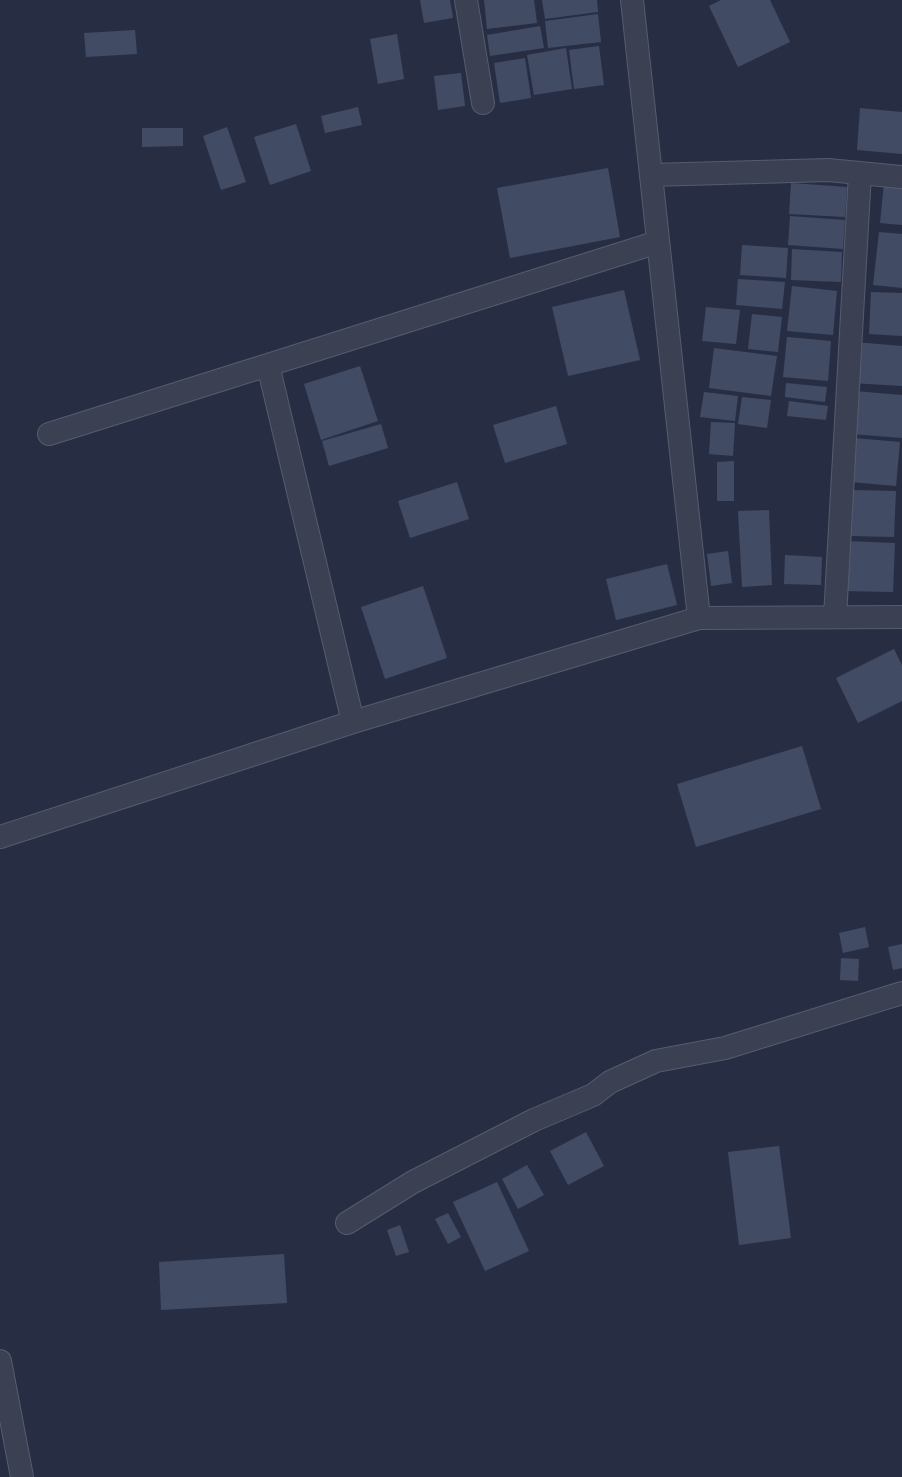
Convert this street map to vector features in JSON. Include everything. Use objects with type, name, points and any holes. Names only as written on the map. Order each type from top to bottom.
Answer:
[{"type":"street","points":[[466,0],[482,103]]},
{"type":"street","points":[[632,0],[699,618]]},
{"type":"street","points":[[651,175],[828,170],[902,177]]},
{"type":"street","points":[[835,617],[860,173]]},
{"type":"street","points":[[49,434],[658,242]]},
{"type":"street","points":[[268,365],[353,722]]},
{"type":"street","points":[[0,837],[353,722],[699,618],[902,616]]},
{"type":"street","points":[[348,1222],[413,1182],[534,1120],[593,1094],[610,1082],[656,1061],[725,1048],[902,994]]},
{"type":"street","points":[[0,1361],[22,1477]]},
{"type":"building","points":[[420,0],[450,0],[453,18],[424,23]]},
{"type":"building","points":[[484,0],[534,0],[537,23],[487,29]]},
{"type":"building","points":[[542,0],[597,0],[598,12],[545,19]]},
{"type":"building","points":[[721,0],[770,0],[790,42],[738,67],[709,6]]},
{"type":"building","points":[[598,14],[601,42],[548,48],[545,21]]},
{"type":"building","points":[[540,26],[544,48],[490,56],[487,35]]},
{"type":"building","points":[[135,30],[137,54],[86,57],[84,33]]},
{"type":"building","points":[[397,34],[404,79],[378,84],[370,39]]},
{"type":"building","points":[[599,46],[604,85],[574,89],[569,50]]},
{"type":"building","points":[[566,48],[572,89],[534,95],[527,55]]},
{"type":"building","points":[[525,58],[531,98],[500,103],[494,63]]},
{"type":"building","points":[[461,73],[465,106],[438,110],[434,76]]},
{"type":"building","points":[[358,107],[362,125],[325,133],[321,116]]},
{"type":"building","points":[[860,108],[902,112],[902,154],[857,150]]},
{"type":"building","points":[[296,124],[311,171],[270,185],[254,137]]},
{"type":"building","points":[[227,127],[246,182],[221,190],[203,136]]},
{"type":"building","points":[[142,128],[183,128],[183,146],[142,147]]},
{"type":"building","points":[[608,168],[620,237],[510,258],[497,188]]},
{"type":"building","points":[[791,183],[847,187],[845,217],[789,214]]},
{"type":"building","points":[[884,183],[902,184],[902,225],[880,223]]},
{"type":"building","points":[[790,216],[845,220],[843,249],[788,245]]},
{"type":"building","points":[[879,232],[902,234],[902,288],[873,285]]},
{"type":"building","points":[[742,245],[788,248],[786,278],[740,275]]},
{"type":"building","points":[[792,249],[842,252],[841,282],[791,280]]},
{"type":"building","points":[[738,279],[785,282],[782,309],[736,305]]},
{"type":"building","points":[[792,286],[837,291],[833,335],[787,331]]},
{"type":"building","points":[[624,290],[640,360],[568,376],[552,307]]},
{"type":"building","points":[[871,292],[902,293],[902,336],[869,334]]},
{"type":"building","points":[[706,307],[740,310],[736,344],[702,341]]},
{"type":"building","points":[[752,314],[782,317],[778,352],[748,349]]},
{"type":"building","points":[[787,337],[831,341],[828,381],[783,377]]},
{"type":"building","points":[[854,342],[902,346],[902,386],[851,383]]},
{"type":"building","points":[[714,348],[777,356],[771,396],[709,388]]},
{"type":"building","points":[[360,366],[378,421],[321,440],[304,384]]},
{"type":"building","points":[[786,383],[827,387],[825,402],[785,397]]},
{"type":"building","points":[[854,391],[902,395],[902,438],[851,434]]},
{"type":"building","points":[[704,392],[738,396],[735,421],[700,417]]},
{"type":"building","points":[[742,397],[771,400],[767,428],[738,424]]},
{"type":"building","points":[[789,401],[828,406],[826,420],[787,416]]},
{"type":"building","points":[[556,406],[567,444],[505,463],[493,425]]},
{"type":"building","points":[[711,422],[735,423],[733,456],[709,454]]},
{"type":"building","points":[[381,424],[388,448],[329,466],[322,441]]},
{"type":"building","points":[[854,438],[900,442],[896,486],[850,482]]},
{"type":"building","points":[[734,461],[734,501],[717,501],[717,462]]},
{"type":"building","points":[[457,482],[469,519],[410,538],[398,501]]},
{"type":"building","points":[[853,490],[896,491],[894,537],[851,536]]},
{"type":"building","points":[[769,510],[772,585],[742,587],[738,511]]},
{"type":"building","points":[[846,541],[895,543],[893,592],[844,591]]},
{"type":"building","points":[[728,551],[732,583],[711,586],[707,554]]},
{"type":"building","points":[[785,555],[822,557],[821,585],[784,584]]},
{"type":"building","points":[[667,564],[677,605],[616,620],[606,579]]},
{"type":"building","points":[[423,586],[447,658],[385,679],[361,607]]},
{"type":"building","points":[[894,649],[902,665],[902,701],[858,723],[836,678]]},
{"type":"building","points":[[802,746],[821,809],[696,847],[677,784]]},
{"type":"building","points":[[865,927],[869,947],[843,953],[839,933]]},
{"type":"building","points":[[902,944],[902,968],[893,970],[888,947]]},
{"type":"building","points":[[841,958],[859,959],[858,981],[840,980]]},
{"type":"building","points":[[586,1132],[604,1166],[568,1185],[550,1151]]},
{"type":"building","points":[[779,1146],[791,1238],[739,1245],[728,1152]]},
{"type":"building","points":[[527,1165],[544,1195],[518,1209],[502,1179]]},
{"type":"building","points":[[497,1182],[529,1251],[485,1271],[453,1202]]},
{"type":"building","points":[[448,1213],[461,1237],[448,1244],[435,1219]]},
{"type":"building","points":[[400,1225],[409,1252],[396,1256],[387,1230]]},
{"type":"building","points":[[284,1254],[287,1303],[161,1310],[159,1262]]}]
